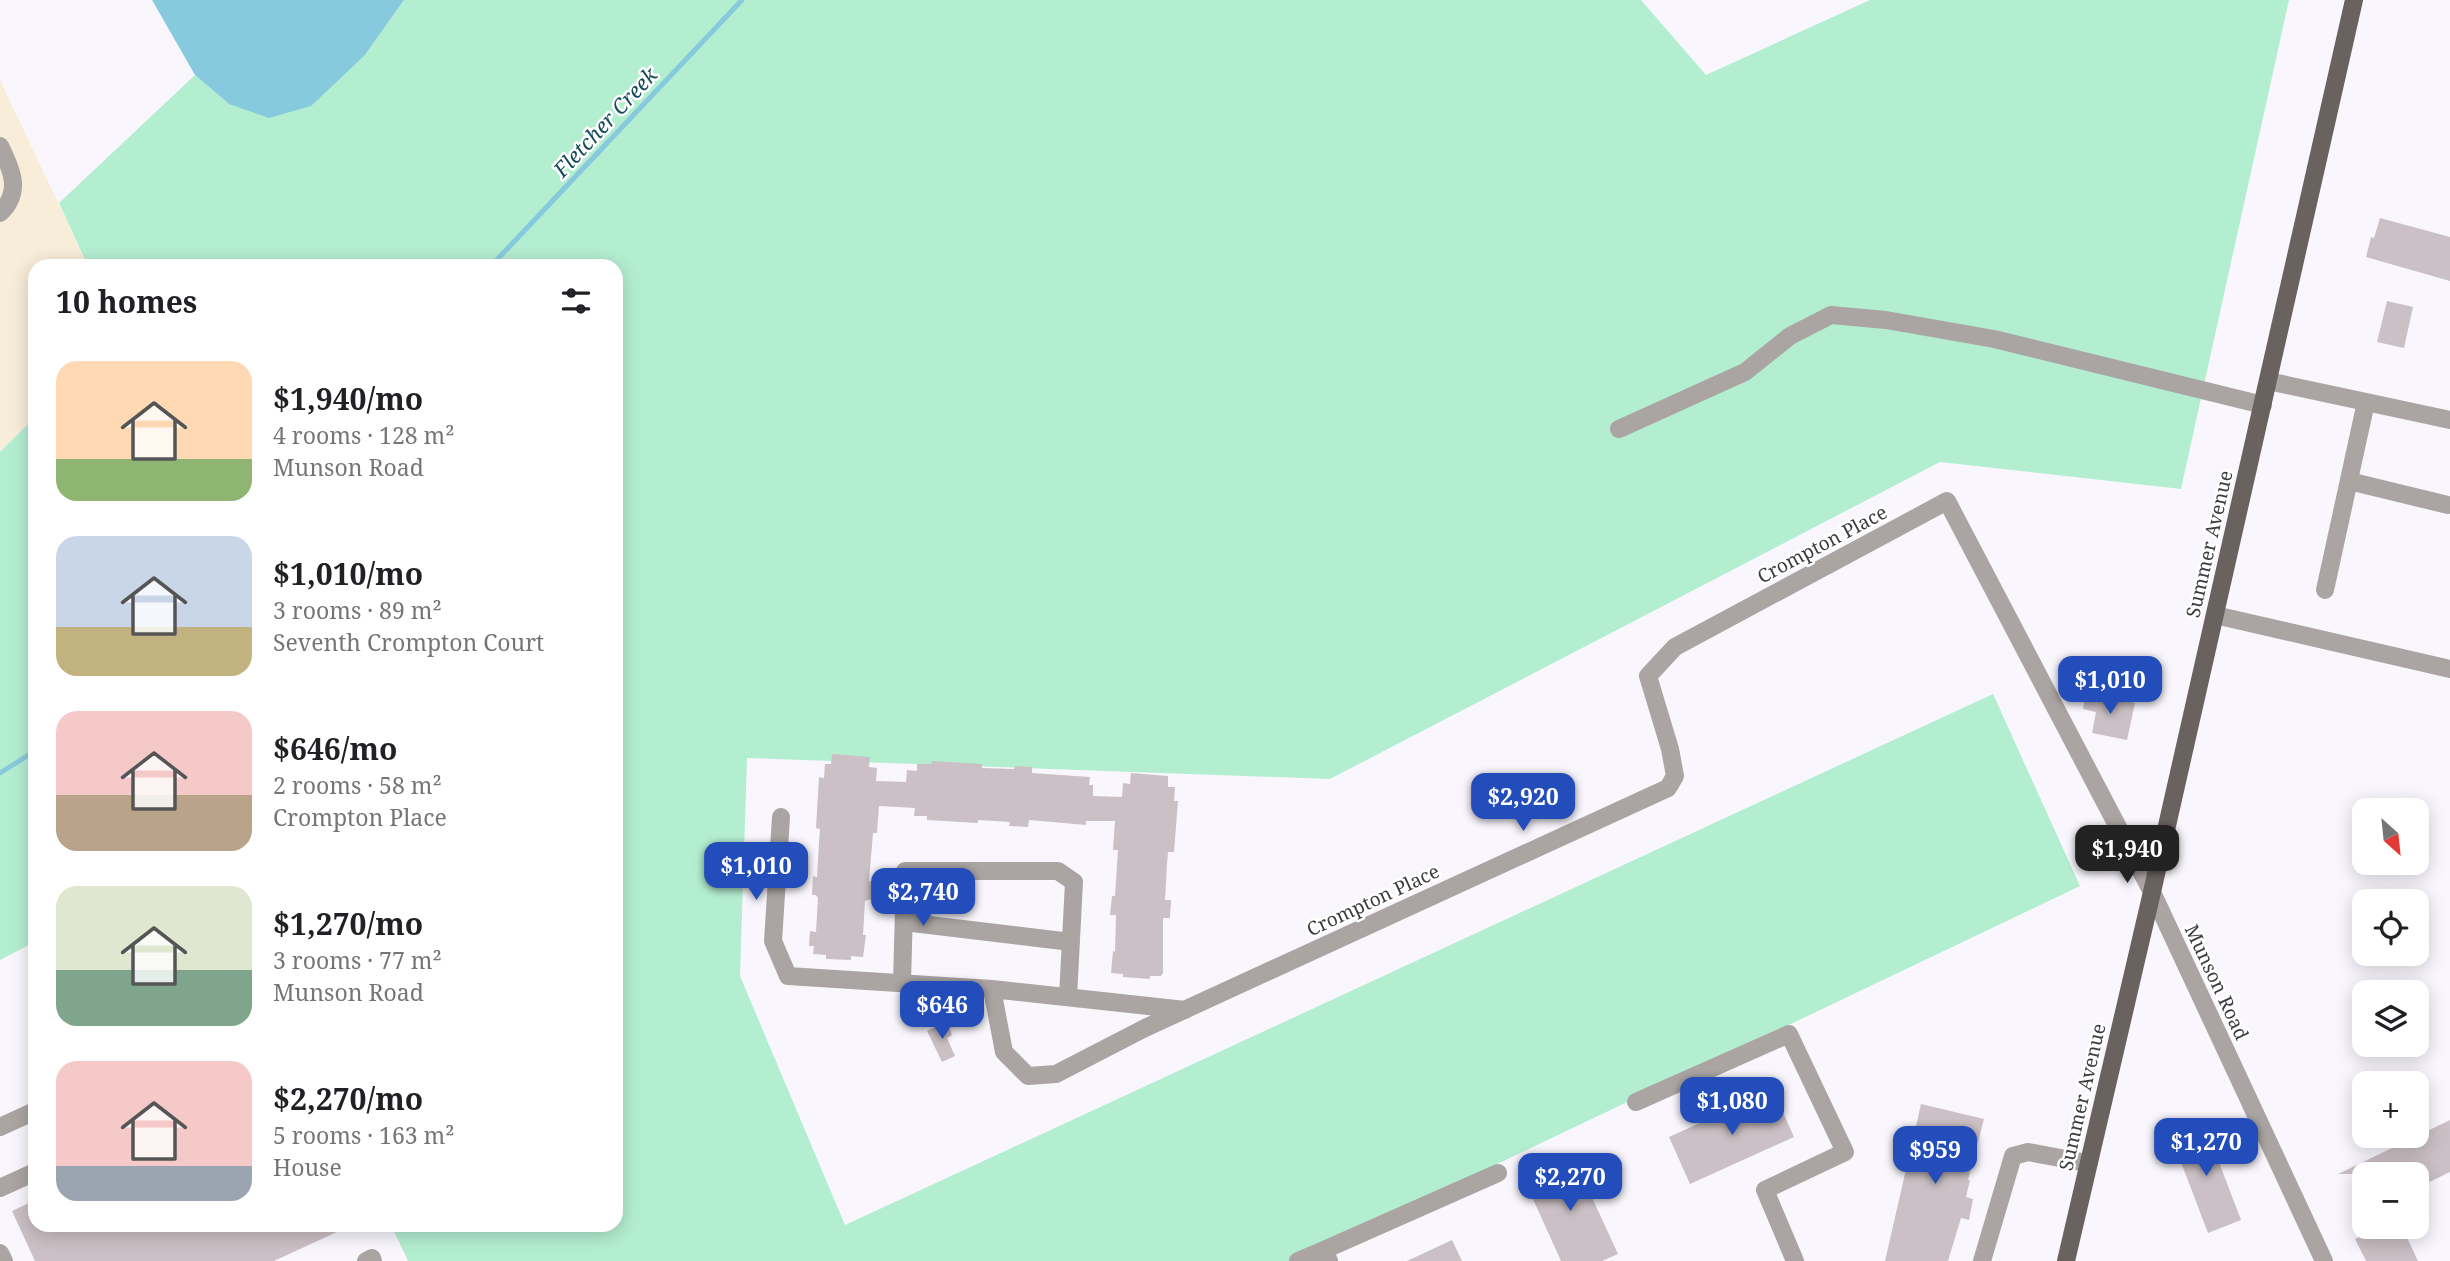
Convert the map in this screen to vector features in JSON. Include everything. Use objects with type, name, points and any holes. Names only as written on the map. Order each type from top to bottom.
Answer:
[{"type":"main road","name":"Summer Avenue","points":[[2066,1261],[2354,0]]},
{"type":"street","points":[[0,146],[14,175],[14,192],[7,207],[0,213]]},
{"type":"street","points":[[1619,429],[1745,372],[1790,337],[1831,315],[1886,320],[1994,339],[2263,405]]},
{"type":"street","points":[[2268,381],[2450,420]]},
{"type":"street","points":[[2325,590],[2366,402]]},
{"type":"street","points":[[2349,481],[2448,505]]},
{"type":"street","name":"Munson Road","points":[[1947,501],[2152,892],[2323,1261]]},
{"type":"street","name":"Crompton Place","points":[[992,989],[1004,1052],[1028,1076],[1056,1074],[1185,1010],[1668,788],[1675,776],[1670,749],[1648,676],[1675,647],[1947,501]]},
{"type":"street","points":[[2215,615],[2450,669]]},
{"type":"street","points":[[781,817],[773,941],[788,976],[992,989],[1185,1010]]},
{"type":"street","points":[[902,983],[905,871],[1058,871],[1074,882],[1068,997]]},
{"type":"street","points":[[904,922],[1071,942]]},
{"type":"street","points":[[1636,1102],[1789,1034],[1845,1152],[1765,1190],[1795,1261]]},
{"type":"street","points":[[0,1127],[28,1114]]},
{"type":"street","points":[[1982,1261],[2013,1156],[2028,1152],[2087,1163]]},
{"type":"street","points":[[1298,1261],[1326,1255],[1498,1173]]},
{"type":"street","points":[[0,1188],[28,1175]]},
{"type":"street","points":[[0,1253],[4,1261]]},
{"type":"shaded area","points":[[0,80],[85,259],[28,259],[28,424],[0,452]]},
{"type":"green space","points":[[404,0],[1641,0],[1706,75],[1870,0],[2289,0],[2181,489],[1940,462],[1330,779],[747,758],[740,976],[845,1225],[1993,694],[2080,886],[1294,1261],[408,1261],[394,1232],[623,1232],[623,259],[85,259],[59,203],[195,75],[229,104],[365,55]]},
{"type":"green space","points":[[28,424],[28,946],[0,960],[0,452]]},
{"type":"water","points":[[152,0],[404,0],[365,55],[311,106],[269,118],[229,104],[195,75]]},
{"type":"building","points":[[2380,218],[2450,237],[2450,281],[2366,257]]},
{"type":"building","points":[[2387,301],[2413,307],[2404,348],[2377,342]]},
{"type":"building","points":[[2086,693],[2135,703],[2127,740],[2092,733],[2096,712],[2083,709]]},
{"type":"building","points":[[832,754],[870,757],[869,767],[877,768],[876,781],[906,782],[907,770],[917,771],[917,764],[931,764],[932,761],[982,764],[982,768],[1032,767],[1032,773],[1090,777],[1089,785],[1093,785],[1093,796],[1122,797],[1123,783],[1130,784],[1131,773],[1168,776],[1168,787],[1175,787],[1174,801],[1178,801],[1174,852],[1168,852],[1165,900],[1171,900],[1170,918],[1163,918],[1161,976],[1150,976],[1150,979],[1123,977],[1123,974],[1111,973],[1113,951],[1115,952],[1116,915],[1110,915],[1112,896],[1115,896],[1118,850],[1113,850],[1115,821],[1086,821],[1086,825],[1029,820],[1028,827],[1009,826],[1010,822],[927,820],[927,816],[914,816],[915,808],[879,806],[877,833],[873,833],[869,881],[873,882],[872,899],[865,901],[863,935],[866,935],[863,957],[851,956],[851,960],[826,959],[826,955],[813,954],[814,946],[809,946],[810,931],[816,932],[818,898],[812,895],[813,876],[817,877],[820,829],[816,828],[819,777],[824,778],[825,764],[831,764]]},
{"type":"building","points":[[946,1022],[952,1035],[947,1038],[955,1056],[942,1062],[927,1031]]},
{"type":"building","points":[[1773,1090],[1794,1137],[1690,1184],[1669,1137]]},
{"type":"building","points":[[1921,1104],[1984,1119],[1968,1180],[1966,1197],[1973,1199],[1969,1220],[1961,1218],[1948,1261],[1885,1261]]},
{"type":"building","points":[[2450,1120],[2450,1172],[2429,1182],[2429,1162],[2363,1162],[2392,1148],[2429,1148],[2429,1130]]},
{"type":"building","points":[[2204,1123],[2241,1220],[2208,1233],[2171,1136]]},
{"type":"building","points":[[1572,1154],[1618,1254],[1602,1261],[1561,1261],[1523,1177]]},
{"type":"building","points":[[2352,1167],[2352,1174],[2338,1174]]},
{"type":"building","points":[[28,1203],[28,1232],[337,1232],[274,1261],[35,1261],[12,1211]]},
{"type":"building","points":[[2355,1239],[2408,1239],[2418,1261],[2366,1261]]},
{"type":"building","points":[[1452,1240],[1462,1261],[1407,1261]]},
{"type":"waterway","name":"Fletcher Creek","points":[[498,259],[742,0]]},
{"type":"waterway","name":"Fletcher Creek","points":[[0,773],[28,755]]}]
